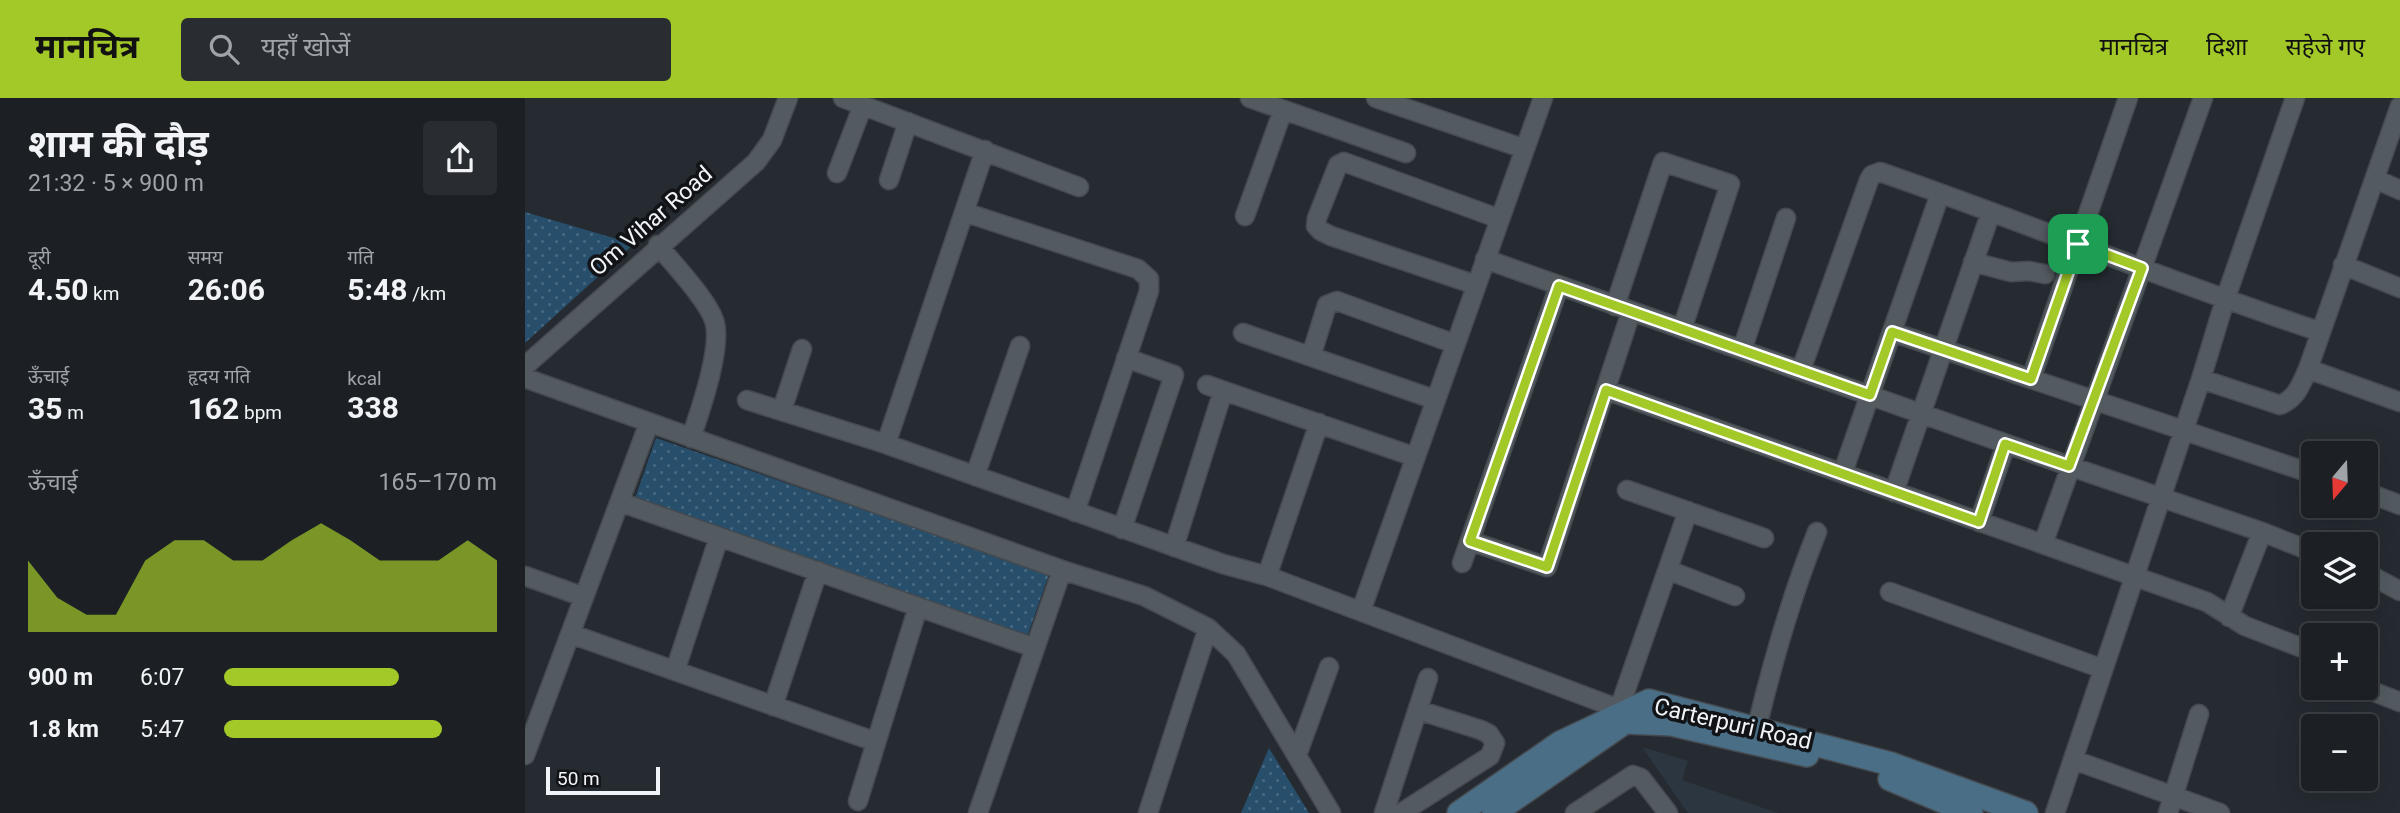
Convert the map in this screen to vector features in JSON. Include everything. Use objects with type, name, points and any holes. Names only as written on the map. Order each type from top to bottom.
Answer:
[{"type":"main road","name":"Carterpuri Road","points":[[1495,813],[1622,715]]},
{"type":"main road","name":"Carterpuri Road","points":[[1459,813],[1560,743],[1622,715],[1759,737],[1891,764],[2026,813]]},
{"type":"main road","name":"Carterpuri Road","points":[[1759,737],[1856,765],[1971,813]]},
{"type":"street","name":"Om Vihar Road","points":[[525,366],[756,162],[766,150],[788,98]]},
{"type":"street","points":[[843,98],[1079,187]]},
{"type":"street","points":[[1250,98],[1406,153]]},
{"type":"street","points":[[1376,98],[1525,149]]},
{"type":"street","points":[[1361,611],[1543,98]]},
{"type":"street","points":[[2031,379],[2128,98]]},
{"type":"street","points":[[2043,544],[2203,98]]},
{"type":"street","points":[[2055,813],[2295,98]]},
{"type":"street","points":[[837,173],[863,106]]},
{"type":"street","points":[[2201,379],[2280,405],[2290,401],[2296,394],[2308,369],[2400,106]]},
{"type":"street","points":[[1245,216],[1283,110]]},
{"type":"street","points":[[889,180],[908,122]]},
{"type":"street","points":[[886,444],[985,150]]},
{"type":"street","points":[[1476,285],[1331,236],[1317,226],[1317,218],[1336,169],[1344,162],[1500,219]]},
{"type":"street","points":[[1470,541],[1547,567],[1606,390],[1623,309],[1663,162],[1730,184],[1682,329]]},
{"type":"street","points":[[1801,370],[1846,240],[1872,175],[1880,172],[2225,300],[2321,332]]},
{"type":"street","points":[[2375,179],[2400,190]]},
{"type":"street","points":[[1843,472],[1940,194]]},
{"type":"street","points":[[964,212],[1145,273],[1149,279],[1149,291],[1075,512]]},
{"type":"street","points":[[1894,492],[1990,212]]},
{"type":"street","points":[[1742,350],[1786,219]]},
{"type":"street","points":[[658,246],[709,309],[716,326],[709,377],[691,438]]},
{"type":"street","points":[[1485,260],[2301,547]]},
{"type":"street","points":[[1973,262],[2011,272],[2045,274]]},
{"type":"street","points":[[2343,265],[2400,288]]},
{"type":"street","points":[[1462,562],[1559,286]]},
{"type":"street","points":[[1311,356],[1327,305],[1337,300],[1455,344]]},
{"type":"street","points":[[1892,332],[2301,470]]},
{"type":"street","points":[[1243,333],[1436,400]]},
{"type":"street","points":[[975,476],[1020,346]]},
{"type":"street","points":[[782,410],[802,349]]},
{"type":"street","points":[[1122,528],[1174,375],[1126,358]]},
{"type":"street","points":[[2308,369],[2400,402]]},
{"type":"street","points":[[525,378],[1062,570],[1144,596],[1208,628],[1235,654],[1331,813]]},
{"type":"street","points":[[1174,547],[1215,388],[1415,457]]},
{"type":"street","points":[[1606,390],[2207,602],[2229,617],[2265,635],[2301,648]]},
{"type":"street","points":[[747,400],[886,444],[1223,564],[1267,576],[1622,715],[1688,511]]},
{"type":"street","points":[[525,755],[649,423]]},
{"type":"street","points":[[1267,576],[1319,423]]},
{"type":"street","points":[[1979,522],[2005,444]]},
{"type":"street","points":[[1626,490],[1764,538]]},
{"type":"street","points":[[2378,497],[2400,505]]},
{"type":"street","points":[[620,502],[1035,648]]},
{"type":"street","points":[[2229,617],[2262,532]]},
{"type":"street","points":[[1759,737],[1786,616],[1817,533]]},
{"type":"street","points":[[675,671],[719,537]]},
{"type":"street","points":[[978,813],[1062,570]]},
{"type":"street","points":[[1668,570],[1735,596]]},
{"type":"street","points":[[773,706],[818,571]]},
{"type":"street","points":[[525,576],[584,597]]},
{"type":"street","points":[[2378,579],[2400,590]]},
{"type":"street","points":[[1890,592],[2103,669]]},
{"type":"street","points":[[857,801],[918,607]]},
{"type":"street","points":[[1148,813],[1208,628]]},
{"type":"street","points":[[571,634],[876,742]]},
{"type":"street","points":[[1297,755],[1329,667]]},
{"type":"street","points":[[1384,813],[1428,678]]},
{"type":"street","points":[[2378,693],[2400,702]]},
{"type":"street","points":[[1401,813],[1490,756],[1495,743],[1489,734],[1481,730],[1417,710]]},
{"type":"street","points":[[2168,813],[2199,714]]},
{"type":"street","points":[[2074,760],[2220,813]]},
{"type":"street","points":[[1575,813],[1633,775],[1641,778],[1668,813]]},
{"type":"shaded area","points":[[525,212],[634,244],[525,343]]},
{"type":"shaded area","points":[[656,438],[1049,574],[1027,637],[634,501]]},
{"type":"shaded area","points":[[1642,747],[1688,761],[1682,780],[1778,813],[1688,813]]},
{"type":"shaded area","points":[[1269,748],[1309,813],[1241,813]]},
{"type":"route","points":[[2078,244],[2142,268],[2069,466],[2005,444],[1979,522],[1606,390],[1547,567],[1470,541],[1559,286],[1870,395],[1892,332],[2031,379],[2078,244]]}]
